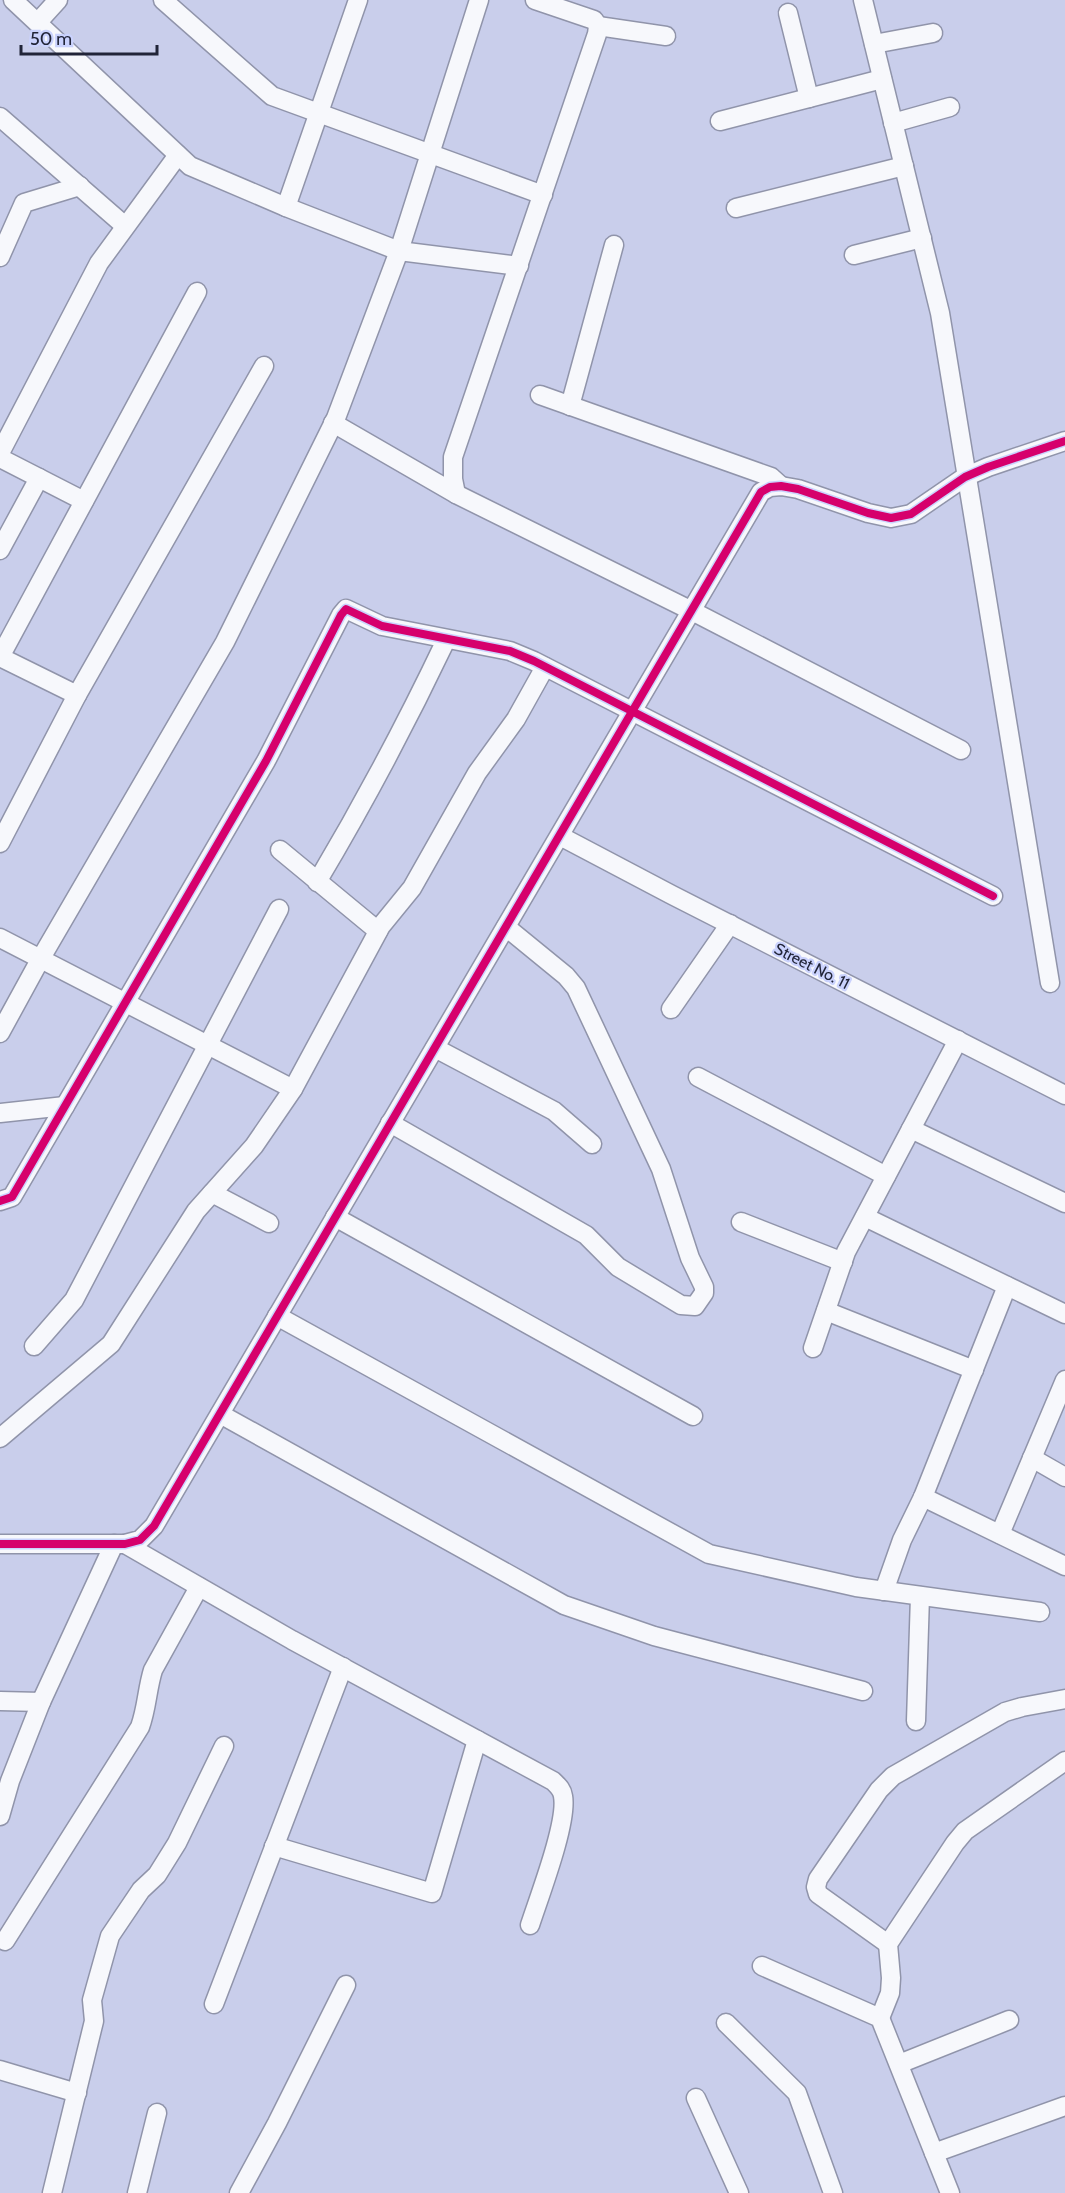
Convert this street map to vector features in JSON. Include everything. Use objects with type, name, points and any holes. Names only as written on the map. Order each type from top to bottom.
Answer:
[{"type":"street","points":[[13,0],[190,166],[286,207],[399,250],[519,266]]},
{"type":"street","points":[[38,22],[58,0]]},
{"type":"street","points":[[163,0],[272,96],[543,195]]},
{"type":"street","points":[[286,207],[358,0]]},
{"type":"street","points":[[0,1033],[41,958],[225,642],[333,423],[399,250],[479,0]]},
{"type":"street","points":[[456,494],[453,457],[597,34],[598,26],[594,20],[535,0]]},
{"type":"street","points":[[863,0],[940,313],[965,477],[1050,983]]},
{"type":"street","points":[[788,13],[809,98]]},
{"type":"street","points":[[598,26],[666,36]]},
{"type":"street","points":[[874,44],[933,33]]},
{"type":"street","points":[[720,121],[882,79]]},
{"type":"street","points":[[893,123],[951,107]]},
{"type":"street","points":[[0,117],[126,226]]},
{"type":"street","points":[[0,453],[99,263],[178,155]]},
{"type":"street","points":[[736,208],[904,166]]},
{"type":"street","points":[[0,257],[4,236],[24,203],[80,186]]},
{"type":"street","points":[[854,255],[922,238]]},
{"type":"street","points":[[570,406],[615,245]]},
{"type":"street","points":[[77,695],[0,657],[197,292]]},
{"type":"street","points":[[0,843],[77,695],[264,366]]},
{"type":"street","points":[[540,395],[771,477],[782,486]]},
{"type":"street","points":[[333,423],[456,494],[692,611],[961,750]]},
{"type":"street","points":[[0,1544],[120,1544],[140,1540],[154,1526],[761,492],[770,487],[782,486],[798,489],[868,513],[891,518],[911,514],[965,477],[1065,441]]},
{"type":"street","points":[[0,458],[84,501]]},
{"type":"street","points":[[0,550],[39,478]]},
{"type":"street","points":[[0,1201],[12,1197],[127,1002],[266,761],[346,609],[390,629],[510,651],[993,896]]},
{"type":"street","points":[[317,882],[369,792],[446,640]]},
{"type":"street","points":[[0,1438],[111,1344],[196,1211],[254,1146],[293,1089],[378,932],[412,888],[477,773],[516,719],[545,667]]},
{"type":"street","name":"Street No. 11","points":[[560,836],[1065,1095]]},
{"type":"street","points":[[280,850],[378,932]]},
{"type":"street","points":[[34,1346],[74,1300],[279,909]]},
{"type":"street","points":[[671,1009],[730,924]]},
{"type":"street","points":[[390,1123],[586,1235],[618,1267],[681,1305],[695,1306],[704,1293],[703,1282],[690,1258],[661,1169],[576,988],[567,976],[506,927]]},
{"type":"street","points":[[0,938],[293,1089]]},
{"type":"street","points":[[813,1348],[843,1262],[958,1040]]},
{"type":"street","points":[[435,1048],[554,1111],[592,1144]]},
{"type":"street","points":[[698,1077],[886,1176]]},
{"type":"street","points":[[0,1113],[65,1107]]},
{"type":"street","points":[[910,1129],[1065,1203]]},
{"type":"street","points":[[212,1193],[269,1223]]},
{"type":"street","points":[[865,1216],[1065,1314]]},
{"type":"street","points":[[335,1217],[693,1416]]},
{"type":"street","points":[[741,1222],[843,1262]]},
{"type":"street","points":[[884,1591],[902,1540],[922,1497],[1007,1286]]},
{"type":"street","points":[[826,1311],[974,1370]]},
{"type":"street","points":[[277,1316],[709,1554],[856,1587],[1040,1612]]},
{"type":"street","points":[[1000,1534],[1065,1380]]},
{"type":"street","points":[[220,1414],[564,1605],[654,1636],[863,1691]]},
{"type":"street","points":[[1032,1458],[1065,1477]]},
{"type":"street","points":[[922,1497],[1065,1566]]},
{"type":"street","points":[[120,1544],[553,1781],[560,1787],[563,1796],[563,1810],[530,1925]]},
{"type":"street","points":[[0,1816],[10,1781],[40,1702],[120,1544]]},
{"type":"street","points":[[4,1941],[140,1727],[153,1670],[199,1587]]},
{"type":"street","points":[[916,1721],[920,1596]]},
{"type":"street","points":[[214,2004],[343,1667]]},
{"type":"street","points":[[888,1944],[818,1894],[816,1887],[818,1879],[879,1790],[893,1776],[1005,1712],[1065,1699]]},
{"type":"street","points":[[0,1701],[40,1702]]},
{"type":"street","points":[[274,1846],[432,1893],[477,1740]]},
{"type":"street","points":[[52,2193],[94,2021],[92,2000],[110,1936],[141,1890],[157,1875],[177,1843],[224,1746]]},
{"type":"street","points":[[880,2018],[890,1993],[888,1944],[955,1843],[965,1830],[1065,1761]]},
{"type":"street","points":[[762,1966],[880,2018],[950,2193]]},
{"type":"street","points":[[239,2193],[346,1985]]},
{"type":"street","points":[[899,2064],[1009,2020]]},
{"type":"street","points":[[726,2024],[797,2093],[833,2193]]},
{"type":"street","points":[[0,2070],[77,2093]]},
{"type":"street","points":[[696,2098],[739,2193]]},
{"type":"street","points":[[934,2153],[1065,2106]]},
{"type":"street","points":[[136,2193],[157,2113]]},
{"type":"cycle path","points":[[0,1544],[125,1544],[140,1540],[154,1526],[761,492],[770,487],[781,486],[798,489],[868,513],[891,518],[911,514],[965,477],[1065,441]]},
{"type":"cycle path","points":[[0,1201],[12,1197],[266,761],[346,609],[382,626],[510,651],[534,661],[993,896]]}]
